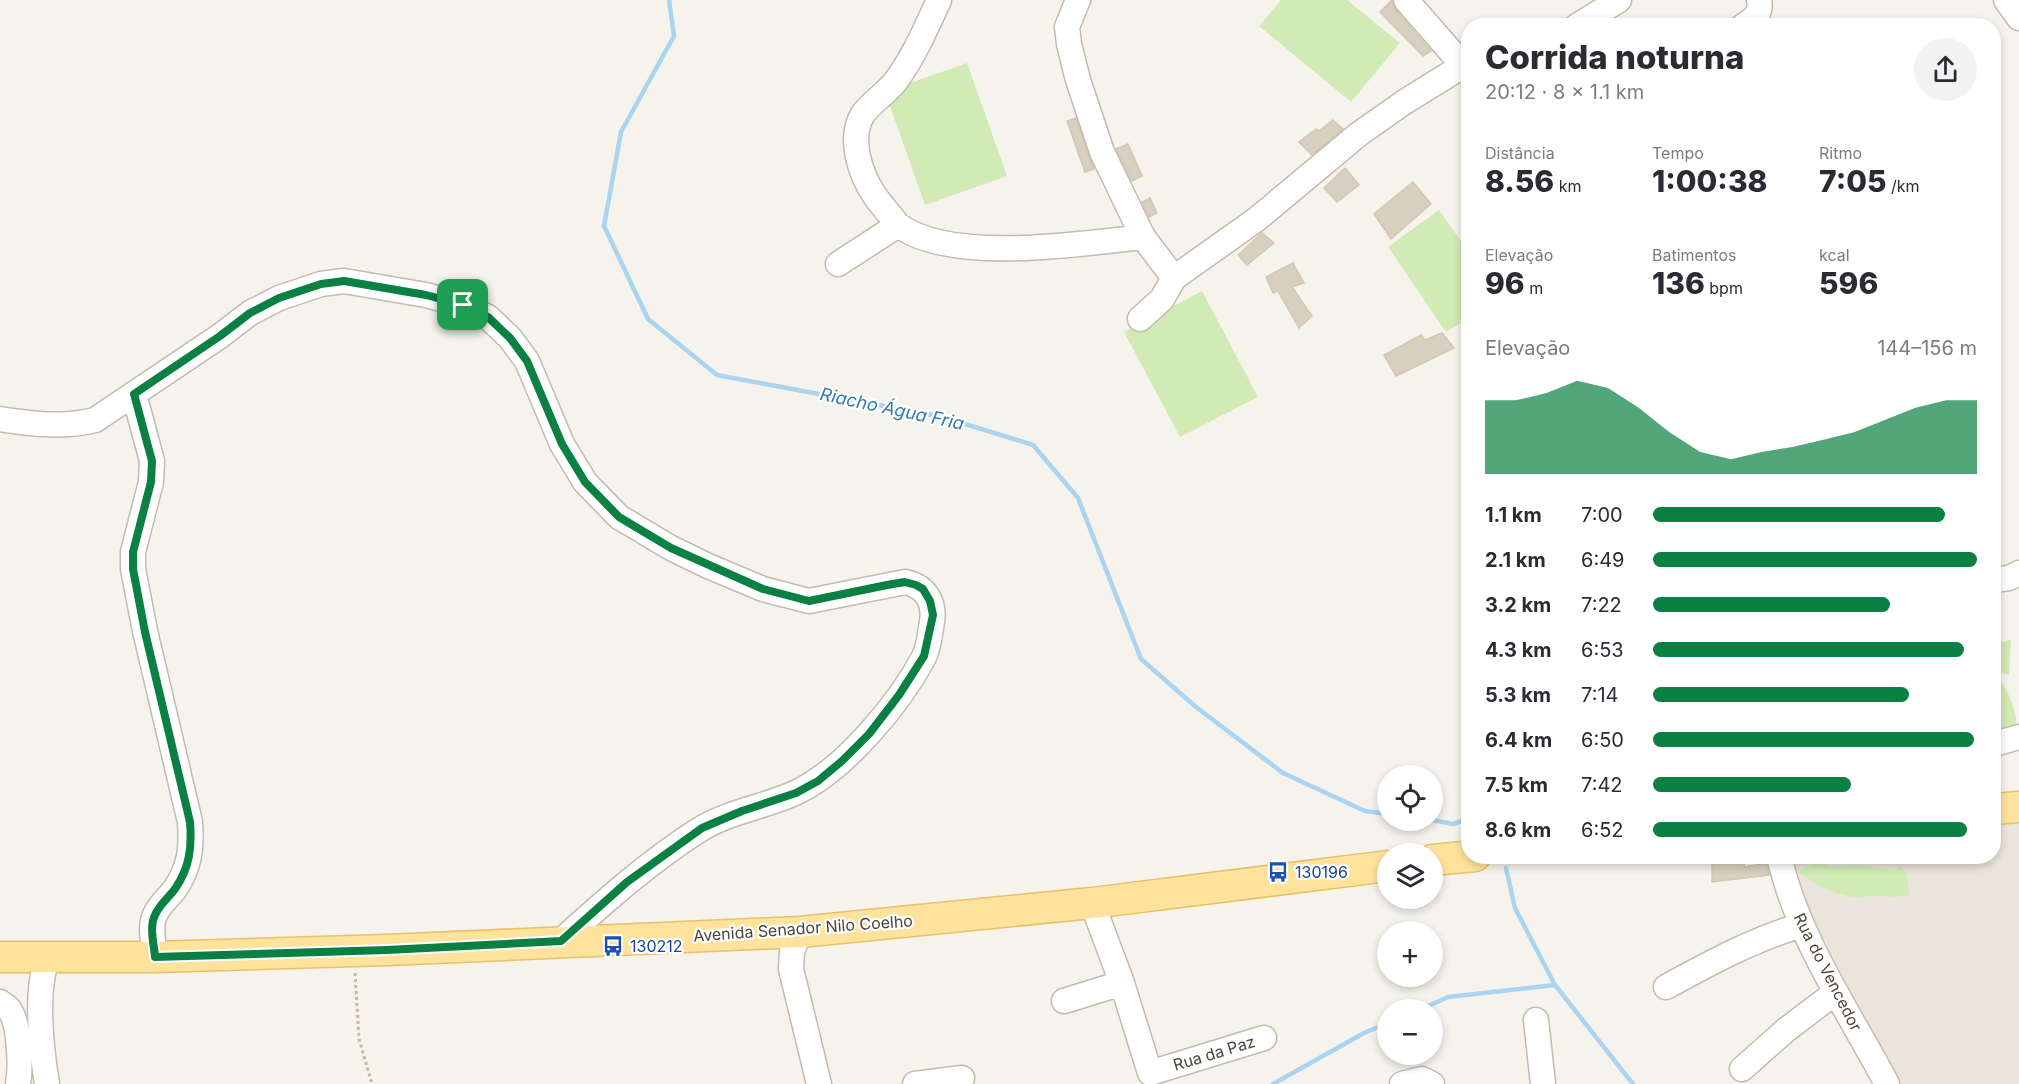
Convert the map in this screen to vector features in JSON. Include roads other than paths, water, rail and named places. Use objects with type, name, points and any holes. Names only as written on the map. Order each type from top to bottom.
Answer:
[{"type":"main road","points":[[2001,808],[2019,807]]},
{"type":"main road","points":[[1443,859],[1461,857]]},
{"type":"main road","name":"Avenida Senador Nilo Coelho","points":[[0,957],[155,957],[352,951],[800,932],[1092,903],[1377,867]]},
{"type":"street","points":[[939,0],[925,31],[899,77],[864,113],[856,127],[855,142],[865,175],[874,196],[898,225],[912,234],[940,243],[977,248],[1037,247],[1143,237]]},
{"type":"street","points":[[1078,0],[1067,27],[1069,44],[1078,80],[1102,152],[1143,237],[1174,278]]},
{"type":"street","points":[[1406,0],[1461,62]]},
{"type":"street","points":[[1590,18],[1619,0]]},
{"type":"street","points":[[1754,18],[1759,14],[1759,0]]},
{"type":"street","points":[[2006,0],[2019,18]]},
{"type":"street","points":[[1140,319],[1162,299],[1174,278],[1257,219],[1359,134],[1403,103],[1461,71]]},
{"type":"street","points":[[838,264],[898,225]]},
{"type":"street","points":[[0,419],[36,424],[78,424],[95,420],[220,336],[250,313],[279,298],[321,284],[344,281],[426,295],[463,305],[488,317],[510,338],[527,361],[562,444],[585,482],[619,517],[671,548],[763,589],[809,601],[905,582],[923,589],[930,601],[933,615],[924,656],[899,695],[869,734],[842,761],[818,781],[796,793],[742,811],[702,828],[627,882],[561,941]]},
{"type":"street","points":[[134,394],[152,461],[151,482],[133,552],[133,569],[145,632],[190,822],[192,843],[190,861],[182,877],[155,914],[152,925],[155,957]]},
{"type":"street","points":[[2001,579],[2019,573]]},
{"type":"street","points":[[2001,742],[2019,737]]},
{"type":"street","name":"Rua do Vencedor","points":[[1782,864],[1802,925],[1887,1084]]},
{"type":"street","name":"Rua da Paz","points":[[1092,903],[1122,983],[1146,1079],[1264,1038]]},
{"type":"street","points":[[1666,987],[1756,942],[1802,925]]},
{"type":"street","points":[[800,932],[792,951],[791,969],[819,1084]]},
{"type":"street","points":[[47,1084],[40,983],[48,956]]},
{"type":"street","points":[[1064,1001],[1122,983]]},
{"type":"street","points":[[1742,1069],[1786,1030],[1836,992]]},
{"type":"street","points":[[0,1002],[8,1008],[15,1020],[20,1070],[18,1084]]},
{"type":"street","points":[[1536,1020],[1543,1084]]},
{"type":"street","points":[[915,1084],[962,1078]]},
{"type":"street","points":[[1402,1084],[1422,1079],[1432,1084]]},
{"type":"waterway","name":"Riacho Água Fria","points":[[669,0],[674,36],[621,132],[604,226],[648,319],[717,375],[943,417],[1033,445],[1078,498],[1141,659],[1196,707],[1283,773],[1365,811],[1377,813]]},
{"type":"waterway","name":"Riacho Água Fria","points":[[1443,822],[1453,824],[1461,821]]},
{"type":"waterway","name":"Riacho Água Fria","points":[[1506,868],[1515,908],[1555,985],[1633,1084]]},
{"type":"waterway","points":[[1443,999],[1555,985]]},
{"type":"waterway","points":[[1273,1084],[1377,1028]]},
{"type":"place","name":"130196","points":[[1278,872]]},
{"type":"place","name":"130212","points":[[613,946]]}]
